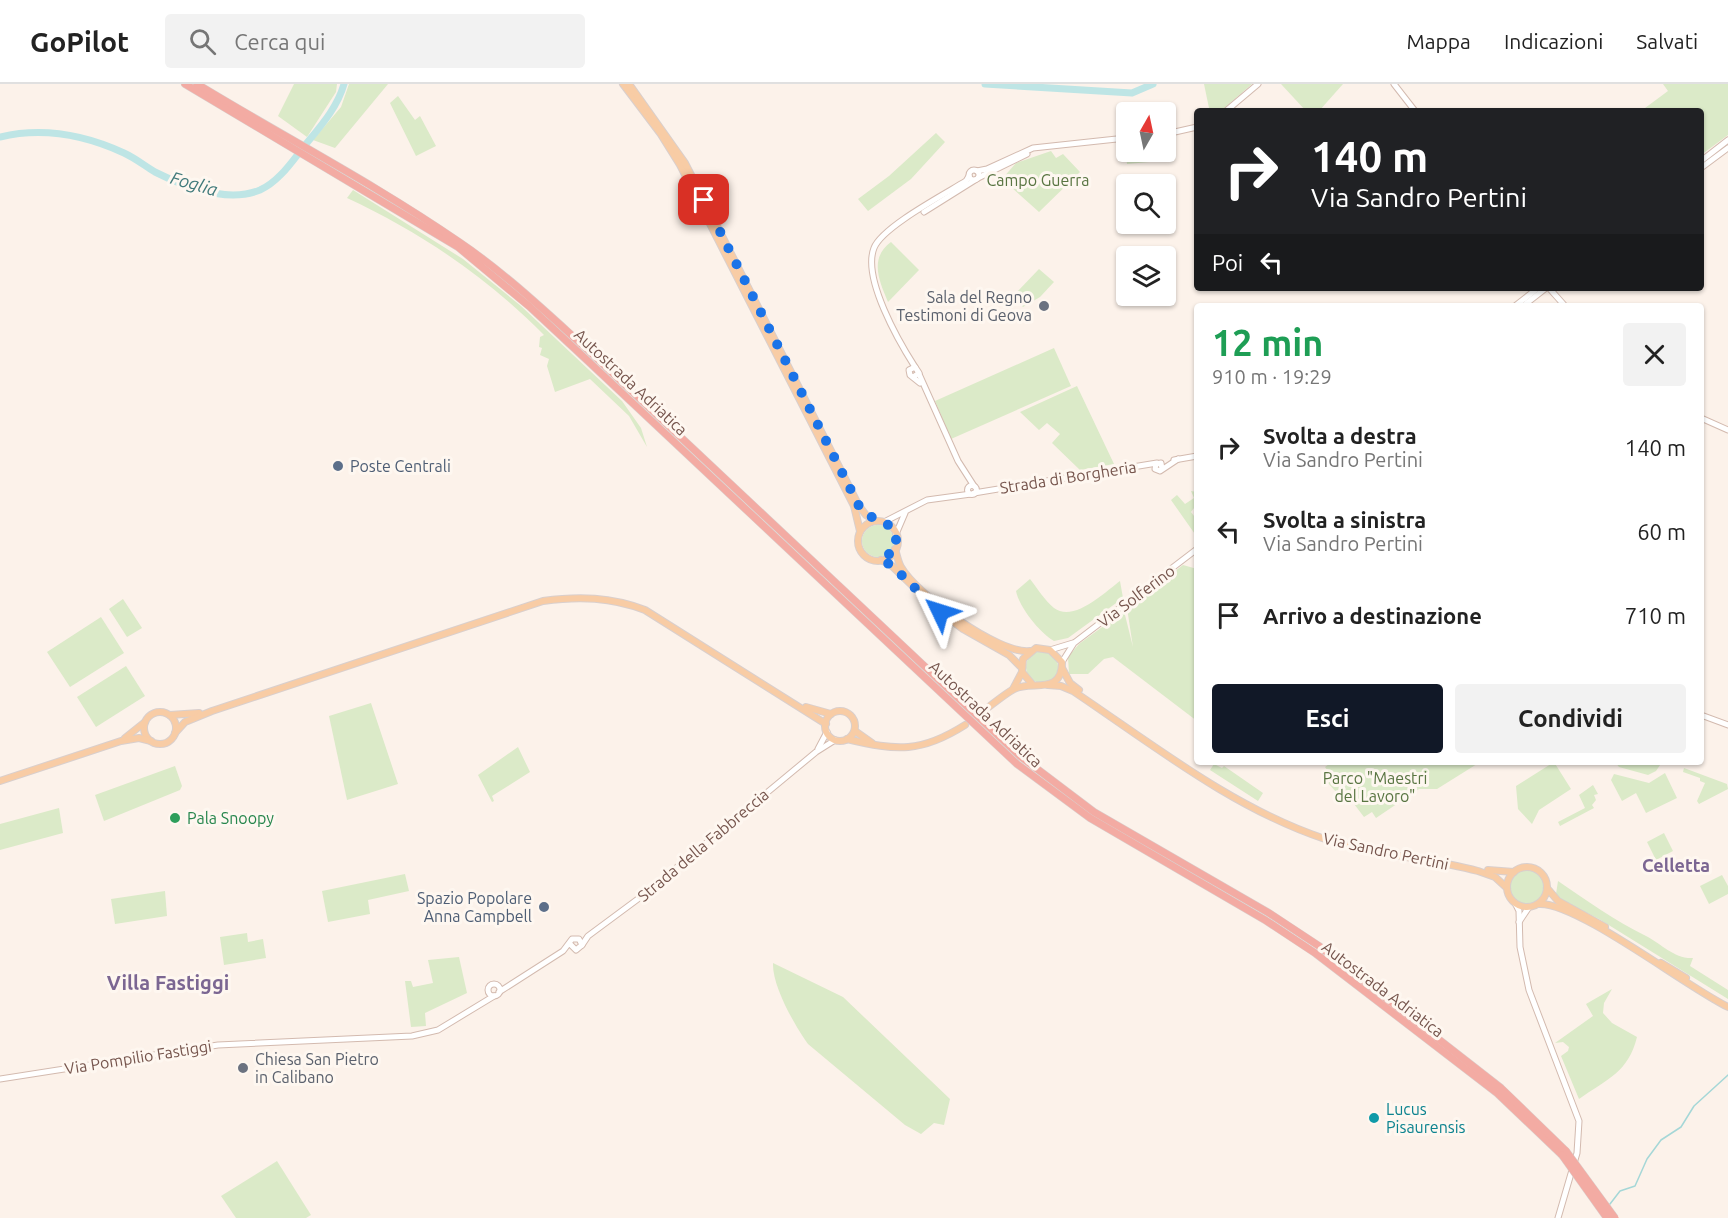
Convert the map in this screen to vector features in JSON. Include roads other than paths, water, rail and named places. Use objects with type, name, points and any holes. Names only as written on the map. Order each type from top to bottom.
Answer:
[{"type":"highway","name":"Autostrada Adriatica","points":[[184,84],[342,174],[396,201],[461,243],[534,301],[1020,756],[1094,812],[1269,913],[1319,946],[1501,1088],[1564,1153],[1615,1218]]},
{"type":"highway","name":"Autostrada Adriatica","points":[[197,84],[257,124]]},
{"type":"highway","name":"Autostrada Adriatica","points":[[1564,1153],[1607,1218]]},
{"type":"main road","points":[[623,84],[660,133],[680,165],[854,506],[861,531]]},
{"type":"main road","points":[[629,84],[685,163],[859,506],[866,515],[876,521],[884,522],[896,534],[896,549],[906,573],[952,615],[1001,645],[1012,650],[1030,651],[1042,648],[1050,650]]},
{"type":"main road","points":[[876,521],[861,531],[858,539],[862,552],[870,559],[881,560],[891,565],[940,612],[1009,655],[1032,684],[1013,689],[982,712]]},
{"type":"main road","points":[[881,560],[896,549]]},
{"type":"main road","points":[[0,781],[121,741],[139,738],[163,743],[171,739],[185,722],[212,711],[543,601],[573,597],[624,603],[664,621],[826,724]]},
{"type":"main road","name":"Via Sandro Pertini","points":[[1050,650],[1062,665],[1070,683],[1075,687],[1220,785],[1282,819],[1353,844],[1497,873],[1514,872]]},
{"type":"main road","points":[[1013,689],[1022,670],[1023,659],[1030,651]]},
{"type":"main road","points":[[1048,686],[1057,679],[1062,665]]},
{"type":"main road","name":"Via Sandro Pertini","points":[[1032,684],[1061,686],[1073,691],[1248,807],[1281,822],[1351,847],[1478,871],[1495,877],[1507,888]]},
{"type":"main road","points":[[787,699],[831,714],[840,711],[850,714],[854,720],[855,731]]},
{"type":"main road","points":[[121,741],[156,712],[184,716],[212,711]]},
{"type":"main road","points":[[831,714],[826,724],[827,732],[835,740],[847,739],[901,750],[916,748],[947,737],[965,725]]},
{"type":"main road","points":[[170,715],[175,723],[175,733]]},
{"type":"main road","points":[[145,722],[145,732],[151,741]]},
{"type":"main road","points":[[847,739],[855,731]]},
{"type":"main road","points":[[855,731],[878,746]]},
{"type":"main road","points":[[1524,868],[1536,869],[1545,877],[1547,888],[1558,901],[1728,1004],[1689,985],[1608,933],[1555,905],[1539,904],[1529,907],[1515,903],[1507,888],[1514,872],[1524,868]]},
{"type":"main road","points":[[1539,904],[1547,888]]},
{"type":"street","points":[[1230,108],[1258,84]]},
{"type":"street","points":[[1396,84],[1413,108]]},
{"type":"street","points":[[1176,132],[1194,128]]},
{"type":"street","points":[[974,178],[977,171],[987,169],[1025,150],[1116,139]]},
{"type":"street","points":[[1704,159],[1728,141]]},
{"type":"street","points":[[971,490],[922,384],[916,376],[909,375],[912,368],[908,357],[880,298],[871,265],[874,248],[893,228],[974,178],[1020,156],[1054,145]]},
{"type":"street","points":[[1704,166],[1728,148]]},
{"type":"street","points":[[1519,303],[1534,291]]},
{"type":"street","points":[[1527,303],[1544,291]]},
{"type":"street","points":[[1551,291],[1559,298]]},
{"type":"street","points":[[1556,291],[1563,303]]},
{"type":"street","points":[[1704,419],[1728,430]]},
{"type":"street","name":"Strada di Borgheria","points":[[884,522],[927,500],[959,496],[971,490],[989,490],[1148,464],[1159,466],[1194,456]]},
{"type":"street","points":[[896,534],[905,512]]},
{"type":"street","name":"Via Solferino","points":[[1050,650],[1074,643],[1194,551]]},
{"type":"street","name":"Via Solferino","points":[[1062,665],[1074,643]]},
{"type":"street","points":[[1704,716],[1728,725]]},
{"type":"street","name":"Strada della Fabbreccia","points":[[816,752],[827,732]]},
{"type":"street","name":"Strada della Fabbreccia","points":[[571,946],[579,949],[581,942],[588,936],[646,893],[816,752],[835,740]]},
{"type":"street","points":[[1515,903],[1519,911],[1520,947],[1529,990],[1579,1121],[1577,1153],[1558,1218]]},
{"type":"street","points":[[1519,922],[1529,907]]},
{"type":"street","name":"Strada della Fabbreccia","points":[[495,992],[571,946],[573,939],[581,942]]},
{"type":"street","name":"Via Pompilio Fastiggi","points":[[0,1079],[218,1045],[412,1036],[438,1030],[485,1003],[495,992]]},
{"type":"waterway","name":"Foglia","points":[[0,137],[32,133],[79,137],[124,153],[155,172],[193,188],[221,194],[248,194],[267,187],[284,172],[337,102],[344,84]]},
{"type":"waterway","name":"Foglia","points":[[985,84],[1132,93],[1153,84]]},
{"type":"waterway","points":[[1610,1204],[1620,1191],[1635,1186],[1647,1159],[1661,1140],[1681,1127],[1694,1106],[1728,1075]]},
{"type":"place","name":"Sala del Regno Testimoni di Geova","points":[[1044,306]]},
{"type":"place","name":"Poste Centrali","points":[[338,466]]},
{"type":"place","name":"Pala Snoopy","points":[[175,818]]},
{"type":"place","name":"Spazio Popolare Anna Campbell","points":[[544,907]]},
{"type":"place","name":"Chiesa San Pietro in Calibano","points":[[243,1068]]},
{"type":"place","name":"Lucus Pisaurensis","points":[[1374,1118]]},
{"type":"district","name":"Celletta","points":[[1676,866]]},
{"type":"district","name":"Villa Fastiggi","points":[[168,983]]},
{"type":"park label","name":"Campo Guerra","points":[[1038,180]]},
{"type":"park label","name":"Parco \"Maestri del Lavoro\"","points":[[1375,787]]}]
